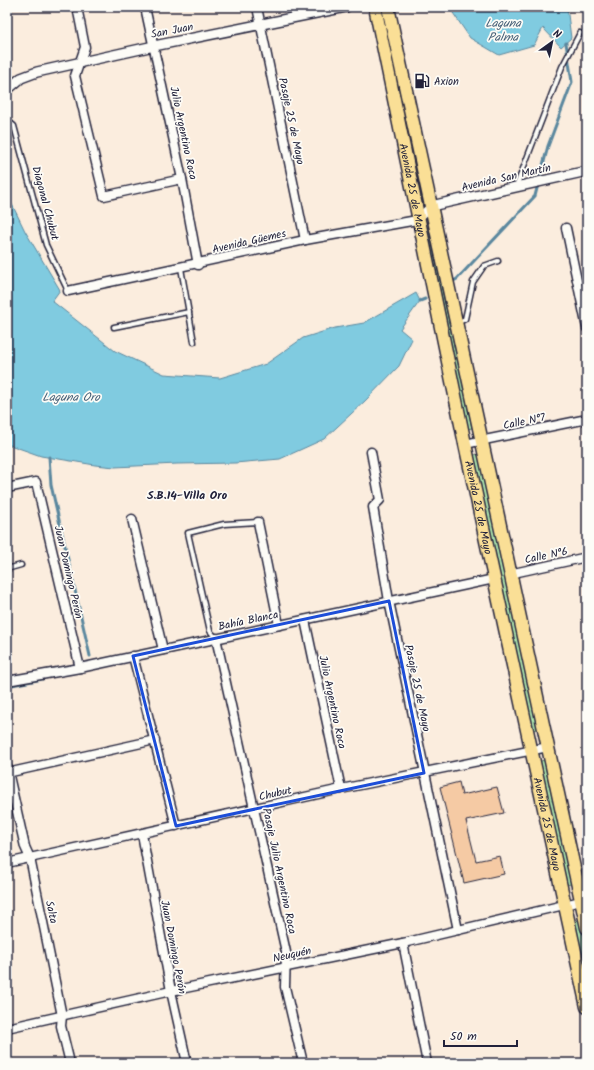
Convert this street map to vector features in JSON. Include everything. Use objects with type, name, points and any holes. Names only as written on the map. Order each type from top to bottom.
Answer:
[{"type":"main road","name":"Avenida 25 de Mayo","points":[[375,7],[417,220],[587,1007]]},
{"type":"main road","name":"Avenida 25 de Mayo","points":[[388,7],[457,324],[509,574],[584,901],[587,928]]},
{"type":"street","points":[[77,7],[85,47],[76,76],[104,196],[182,179]]},
{"type":"street","name":"Julio Argentino Roca","points":[[145,7],[182,179],[198,264]]},
{"type":"street","name":"Pasaje 25 de Mayo","points":[[257,7],[306,240]]},
{"type":"street","name":"San Juan","points":[[8,89],[21,78],[37,72],[80,61],[346,7]]},
{"type":"street","points":[[7,72],[8,89]]},
{"type":"street","name":"Avenida San Martín","points":[[431,206],[587,171]]},
{"type":"street","points":[[417,220],[431,206]]},
{"type":"street","name":"Avenida Güemes","points":[[68,292],[306,240],[417,220]]},
{"type":"street","points":[[566,228],[587,328]]},
{"type":"street","name":"Calle N°7","points":[[465,444],[587,419]]},
{"type":"street","name":"Pasaje 25 de Mayo","points":[[371,452],[380,500],[373,507],[389,601],[458,930]]},
{"type":"street","name":"Juan Domingo Perón","points":[[7,488],[36,482],[80,668]]},
{"type":"street","points":[[132,519],[163,650]]},
{"type":"street","points":[[258,522],[279,625]]},
{"type":"street","name":"Calle N°6","points":[[509,574],[587,557]]},
{"type":"street","name":"Bahía Blanca","points":[[7,681],[80,668],[494,579]]},
{"type":"street","name":"Julio Argentino Roca","points":[[304,620],[341,789]]},
{"type":"street","name":"Pasaje Julio Argentino Roca","points":[[216,638],[286,952],[286,987],[303,1063]]},
{"type":"street","points":[[133,656],[176,826]]},
{"type":"street","points":[[7,771],[155,740]]},
{"type":"street","name":"Chubut","points":[[7,863],[341,789],[548,747]]},
{"type":"street","name":"Salta","points":[[7,771],[25,847],[30,858],[70,1063]]},
{"type":"street","name":"Juan Domingo Perón","points":[[142,834],[171,991],[187,1063]]},
{"type":"street","name":"Neuquén","points":[[7,1028],[171,991],[403,943],[584,901]]},
{"type":"street","points":[[403,943],[427,1063]]},
{"type":"lane","points":[[516,187],[562,67],[580,33]]},
{"type":"lane","name":"Diagonal Chubut","points":[[7,120],[14,126],[46,246],[68,292]]},
{"type":"lane","points":[[457,324],[465,319],[473,282],[480,271],[484,266],[498,261]]},
{"type":"lane","points":[[181,268],[194,342]]},
{"type":"lane","points":[[114,327],[189,312]]},
{"type":"lane","points":[[216,638],[210,631],[188,533],[224,524],[258,522]]},
{"type":"lane","points":[[7,569],[21,565]]},
{"type":"highlighted area","points":[[389,601],[424,773],[176,826],[133,656]]},
{"type":"green space","points":[[380,16],[386,16],[425,201],[422,202]]},
{"type":"green space","points":[[429,229],[472,428],[467,429],[423,230]]},
{"type":"green space","points":[[479,454],[538,729],[533,730],[474,455]]},
{"type":"green space","points":[[544,760],[571,884],[566,885],[538,762]]},
{"type":"green space","points":[[580,920],[587,954],[587,979],[575,921]]},
{"type":"water","name":"Laguna Palma","points":[[449,7],[567,7],[571,38],[561,47],[543,28],[534,45],[499,55],[470,38]]},
{"type":"water","name":"Laguna Oro","points":[[7,194],[25,231],[60,290],[52,301],[115,351],[164,374],[220,378],[266,364],[303,338],[335,328],[364,323],[416,293],[420,301],[400,329],[412,339],[399,366],[365,401],[324,439],[280,459],[235,463],[115,467],[41,456],[7,444]]},
{"type":"building","points":[[459,782],[462,795],[497,787],[504,813],[466,821],[476,861],[500,856],[504,874],[464,883],[440,787]]},
{"type":"waterway","points":[[452,282],[457,279],[535,196],[548,146],[572,82],[566,43]]},
{"type":"waterway","points":[[420,301],[425,299]]},
{"type":"waterway","points":[[49,457],[51,485],[90,656]]},
{"type":"waterway","points":[[7,686],[42,679]]},
{"type":"place","name":"Axion","points":[[422,81]]},
{"type":"district","name":"S.B.14-Villa Oro","points":[[187,495]]}]
